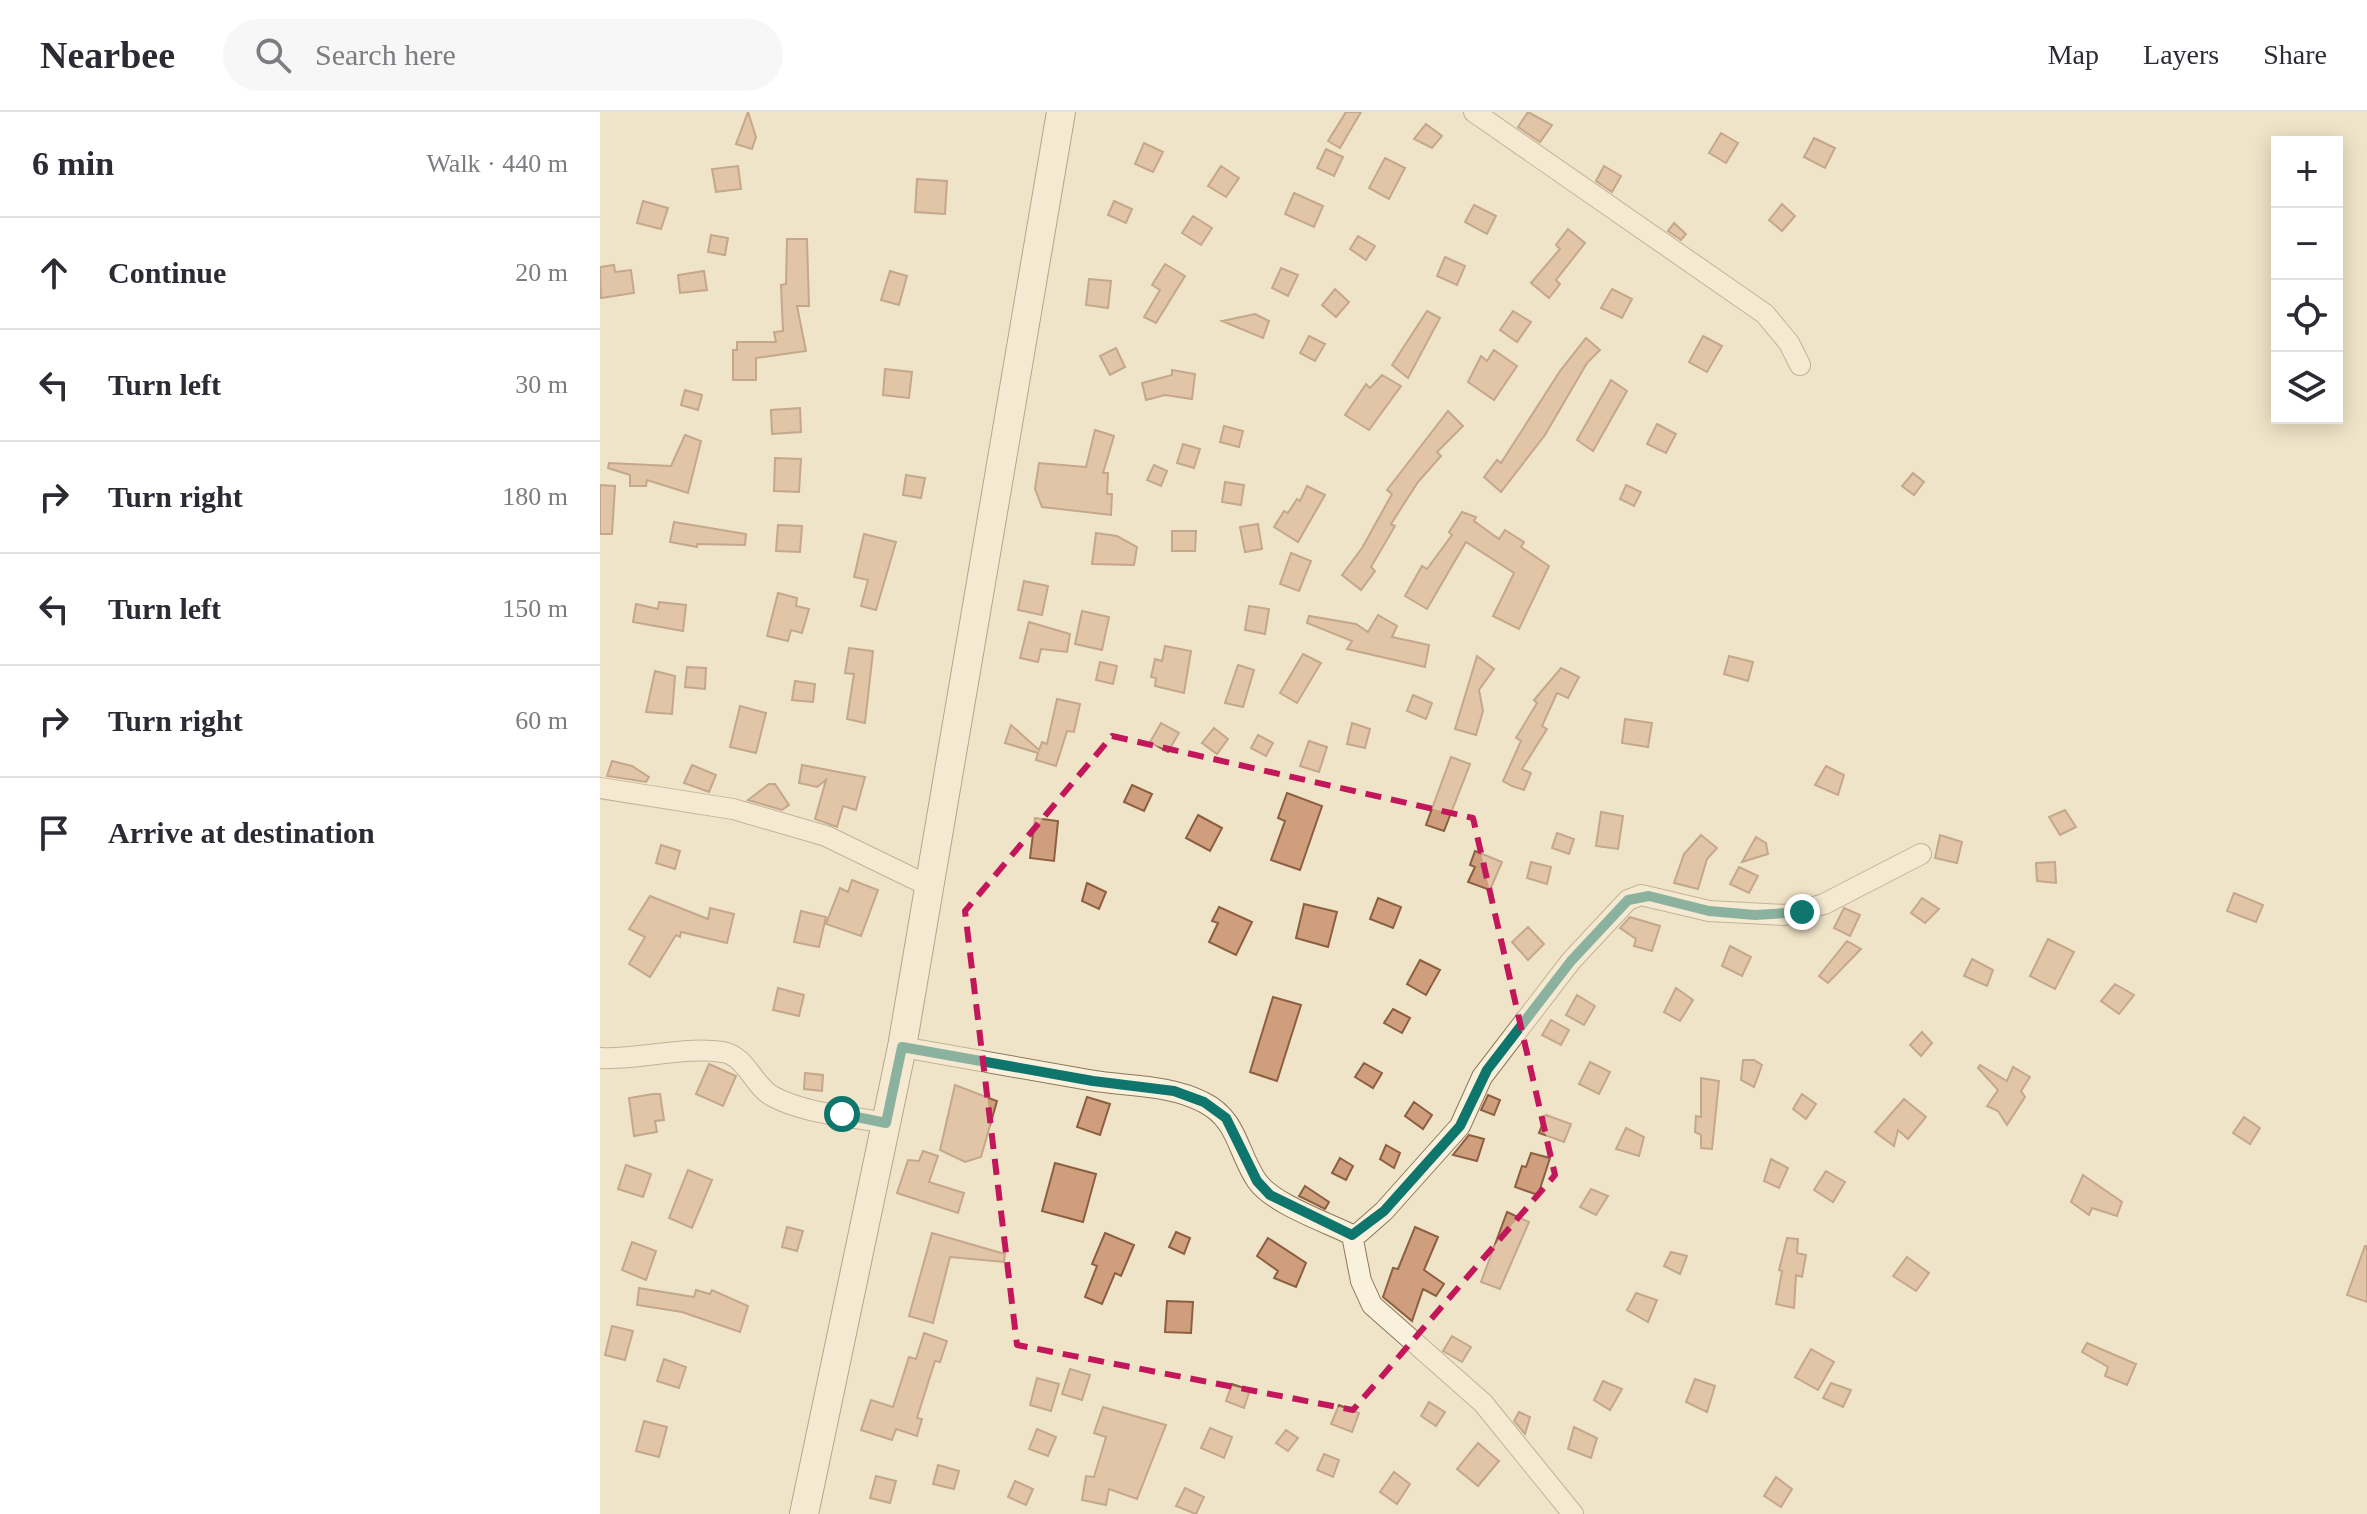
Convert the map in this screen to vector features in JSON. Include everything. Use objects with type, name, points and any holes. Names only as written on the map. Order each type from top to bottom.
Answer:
[{"type":"main road","points":[[804,1514],[902,1047],[1061,112]]},
{"type":"street","points":[[1474,112],[1765,314],[1789,343],[1800,365]]},
{"type":"street","points":[[600,788],[733,809],[826,836],[931,887]]},
{"type":"street","points":[[1352,1235],[1384,1211],[1460,1126],[1487,1070],[1571,961],[1628,900],[1641,895],[1709,911],[1785,915],[1824,904],[1921,854]]},
{"type":"street","points":[[902,1047],[1093,1081],[1174,1091],[1204,1102],[1226,1118],[1257,1181],[1270,1195],[1352,1235]]},
{"type":"street","points":[[600,1058],[723,1052],[737,1058],[770,1095],[795,1105],[886,1123]]},
{"type":"street","points":[[1352,1235],[1361,1281],[1372,1305],[1483,1403],[1573,1514]]},
{"type":"highlighted area","points":[[1112,736],[1473,818],[1555,1175],[1353,1410],[1017,1345],[965,911]]},
{"type":"building","points":[[748,112],[756,137],[752,149],[736,144]]},
{"type":"building","points":[[1346,112],[1361,112],[1340,148],[1328,141]]},
{"type":"building","points":[[1528,112],[1552,125],[1540,142],[1518,127]]},
{"type":"building","points":[[1426,124],[1442,136],[1432,148],[1414,139]]},
{"type":"building","points":[[1721,133],[1738,143],[1726,163],[1709,153]]},
{"type":"building","points":[[1814,138],[1835,148],[1825,168],[1804,157]]},
{"type":"building","points":[[1144,143],[1163,152],[1153,172],[1135,164]]},
{"type":"building","points":[[1326,149],[1343,157],[1334,176],[1317,168]]},
{"type":"building","points":[[1385,158],[1405,168],[1389,199],[1369,188]]},
{"type":"building","points":[[738,166],[741,189],[716,192],[712,169]]},
{"type":"building","points":[[1221,166],[1239,178],[1226,197],[1208,186]]},
{"type":"building","points":[[1604,166],[1621,176],[1612,192],[1596,181]]},
{"type":"building","points":[[917,179],[947,181],[945,214],[915,212]]},
{"type":"building","points":[[1294,193],[1323,206],[1314,227],[1285,214]]},
{"type":"building","points":[[643,201],[668,208],[661,229],[637,223]]},
{"type":"building","points":[[1114,201],[1132,209],[1126,223],[1108,215]]},
{"type":"building","points":[[1782,204],[1795,216],[1782,231],[1769,220]]},
{"type":"building","points":[[1474,205],[1496,216],[1487,234],[1465,222]]},
{"type":"building","points":[[1193,216],[1212,228],[1201,245],[1182,233]]},
{"type":"building","points":[[1674,223],[1686,234],[1681,240],[1668,231]]},
{"type":"building","points":[[1568,229],[1585,243],[1556,280],[1560,284],[1549,298],[1531,283],[1560,249],[1556,245]]},
{"type":"building","points":[[711,235],[728,238],[725,255],[708,252]]},
{"type":"building","points":[[1358,236],[1375,246],[1366,260],[1350,249]]},
{"type":"building","points":[[787,239],[807,239],[809,306],[797,306],[806,351],[756,358],[756,380],[733,380],[733,350],[737,350],[737,342],[776,342],[774,332],[783,331],[781,285],[786,284]]},
{"type":"building","points":[[1445,257],[1465,266],[1457,285],[1437,276]]},
{"type":"building","points":[[1165,264],[1185,276],[1156,323],[1144,317],[1160,290],[1152,285]]},
{"type":"building","points":[[614,265],[615,272],[631,270],[634,293],[601,298],[600,267]]},
{"type":"building","points":[[1281,268],[1298,275],[1288,296],[1272,288]]},
{"type":"building","points":[[704,271],[707,290],[680,293],[678,275]]},
{"type":"building","points":[[890,271],[907,276],[899,305],[881,300]]},
{"type":"building","points":[[1089,279],[1111,281],[1108,308],[1086,305]]},
{"type":"building","points":[[1335,289],[1349,302],[1336,317],[1322,305]]},
{"type":"building","points":[[1612,289],[1632,299],[1622,318],[1601,308]]},
{"type":"building","points":[[1427,311],[1440,318],[1408,378],[1392,365]]},
{"type":"building","points":[[1513,311],[1531,322],[1517,342],[1500,330]]},
{"type":"building","points":[[1255,314],[1269,321],[1263,338],[1222,321]]},
{"type":"building","points":[[1309,336],[1325,344],[1315,361],[1300,353]]},
{"type":"building","points":[[1703,336],[1722,346],[1707,372],[1689,362]]},
{"type":"building","points":[[1586,338],[1600,350],[1587,363],[1545,435],[1501,492],[1484,477],[1497,460],[1501,463],[1560,371]]},
{"type":"building","points":[[1116,348],[1125,367],[1110,375],[1100,356]]},
{"type":"building","points":[[1494,350],[1517,366],[1494,400],[1468,382],[1481,356],[1487,361]]},
{"type":"building","points":[[885,369],[912,372],[909,398],[883,395]]},
{"type":"building","points":[[1172,370],[1195,374],[1192,399],[1165,395],[1146,400],[1142,383],[1172,375]]},
{"type":"building","points":[[1382,375],[1401,386],[1369,430],[1345,415],[1366,384],[1370,388]]},
{"type":"building","points":[[1611,380],[1627,391],[1593,451],[1577,440]]},
{"type":"building","points":[[685,390],[702,395],[698,410],[681,405]]},
{"type":"building","points":[[800,408],[801,432],[772,434],[771,410]]},
{"type":"building","points":[[1448,411],[1463,426],[1437,452],[1441,456],[1418,482],[1391,524],[1395,526],[1371,567],[1375,571],[1361,590],[1342,575],[1362,548],[1392,494],[1387,490]]},
{"type":"building","points":[[1657,424],[1676,434],[1666,453],[1647,444]]},
{"type":"building","points":[[1224,426],[1243,431],[1239,447],[1220,442]]},
{"type":"building","points":[[1095,430],[1114,436],[1103,473],[1108,473],[1107,494],[1112,494],[1111,515],[1042,507],[1035,489],[1039,463],[1086,467]]},
{"type":"building","points":[[685,435],[701,441],[688,493],[647,480],[646,486],[630,486],[630,475],[608,468],[609,463],[671,466]]},
{"type":"building","points":[[1183,444],[1200,449],[1194,468],[1177,463]]},
{"type":"building","points":[[775,458],[801,459],[799,492],[774,491]]},
{"type":"building","points":[[1154,465],[1167,471],[1161,486],[1147,480]]},
{"type":"building","points":[[1913,473],[1924,482],[1914,495],[1902,486]]},
{"type":"building","points":[[906,475],[925,478],[921,498],[903,495]]},
{"type":"building","points":[[1225,482],[1244,485],[1241,505],[1222,502]]},
{"type":"building","points":[[600,485],[615,486],[612,534],[600,534]]},
{"type":"building","points":[[1626,485],[1641,492],[1634,506],[1620,499]]},
{"type":"building","points":[[1307,486],[1325,495],[1298,542],[1274,527],[1284,511],[1288,513],[1297,499],[1300,501]]},
{"type":"building","points":[[1462,512],[1476,517],[1474,521],[1499,539],[1505,530],[1524,542],[1521,547],[1549,566],[1519,629],[1493,616],[1514,573],[1466,542],[1427,609],[1405,596],[1422,566],[1427,569],[1452,535],[1449,532]]},
{"type":"building","points":[[674,522],[746,534],[745,545],[697,544],[697,547],[670,542]]},
{"type":"building","points":[[1258,524],[1262,549],[1245,552],[1240,527]]},
{"type":"building","points":[[778,525],[802,526],[800,552],[776,551]]},
{"type":"building","points":[[1172,531],[1196,531],[1195,551],[1172,551]]},
{"type":"building","points":[[1096,533],[1117,536],[1137,547],[1134,565],[1092,564]]},
{"type":"building","points":[[864,534],[896,542],[876,610],[861,606],[868,580],[854,577]]},
{"type":"building","points":[[1291,553],[1311,561],[1299,591],[1280,584]]},
{"type":"building","points":[[1024,581],[1048,586],[1042,615],[1018,610]]},
{"type":"building","points":[[778,593],[797,598],[796,606],[809,609],[802,633],[791,630],[788,641],[767,636]]},
{"type":"building","points":[[659,602],[686,605],[683,631],[633,622],[636,604],[658,609]]},
{"type":"building","points":[[1249,606],[1269,609],[1265,634],[1245,630]]},
{"type":"building","points":[[1082,611],[1109,617],[1102,650],[1075,644]]},
{"type":"building","points":[[1378,615],[1397,626],[1392,637],[1429,645],[1425,667],[1347,649],[1352,641],[1307,623],[1309,616],[1356,624],[1368,632]]},
{"type":"building","points":[[1029,622],[1070,634],[1067,652],[1041,649],[1038,662],[1020,658]]},
{"type":"building","points":[[1165,646],[1191,651],[1184,693],[1155,686],[1156,678],[1151,677],[1155,659],[1162,661]]},
{"type":"building","points":[[849,648],[873,651],[865,723],[847,719],[854,674],[845,673]]},
{"type":"building","points":[[1303,654],[1321,663],[1297,703],[1280,693]]},
{"type":"building","points":[[1477,656],[1494,669],[1479,690],[1483,711],[1476,735],[1455,729]]},
{"type":"building","points":[[1729,656],[1753,662],[1748,681],[1724,674]]},
{"type":"building","points":[[1100,662],[1117,666],[1113,684],[1096,680]]},
{"type":"building","points":[[1238,665],[1254,670],[1243,707],[1225,703]]},
{"type":"building","points":[[687,667],[706,668],[705,689],[685,687]]},
{"type":"building","points":[[1561,668],[1579,677],[1568,698],[1557,693],[1542,726],[1547,729],[1522,769],[1531,773],[1524,790],[1512,786],[1503,781],[1521,741],[1516,738],[1537,703],[1534,700]]},
{"type":"building","points":[[655,671],[675,676],[672,714],[646,712]]},
{"type":"building","points":[[795,681],[815,684],[813,702],[792,700]]},
{"type":"building","points":[[1413,695],[1432,703],[1426,719],[1407,711]]},
{"type":"building","points":[[1057,699],[1080,704],[1074,732],[1067,731],[1056,766],[1036,760],[1038,753],[1005,743],[1011,725],[1039,750],[1042,742],[1047,744]]},
{"type":"building","points":[[740,706],[766,713],[756,753],[730,747]]},
{"type":"building","points":[[1625,719],[1652,723],[1648,747],[1622,743]]},
{"type":"building","points":[[1161,723],[1179,733],[1168,752],[1150,742]]},
{"type":"building","points":[[1352,723],[1370,729],[1365,748],[1347,744]]},
{"type":"building","points":[[1214,728],[1228,739],[1217,754],[1202,743]]},
{"type":"building","points":[[1258,735],[1273,743],[1266,756],[1251,748]]},
{"type":"building","points":[[1309,741],[1327,747],[1319,772],[1300,766]]},
{"type":"building","points":[[1451,757],[1470,764],[1444,831],[1426,825]]},
{"type":"building","points":[[612,761],[632,766],[649,777],[646,782],[607,776]]},
{"type":"building","points":[[692,765],[716,775],[709,792],[684,783]]},
{"type":"building","points":[[802,765],[865,777],[856,810],[843,806],[837,827],[815,819],[826,780],[817,787],[799,783]]},
{"type":"building","points":[[1826,766],[1844,775],[1838,795],[1815,785]]},
{"type":"building","points":[[769,784],[775,784],[789,805],[782,810],[748,800]]},
{"type":"building","points":[[1132,785],[1152,794],[1144,811],[1124,802]]},
{"type":"building","points":[[1287,793],[1322,806],[1300,870],[1271,860],[1285,821],[1278,818]]},
{"type":"building","points":[[2065,810],[2076,827],[2060,835],[2049,817]]},
{"type":"building","points":[[1601,812],[1623,816],[1618,849],[1596,846]]},
{"type":"building","points":[[1198,815],[1222,828],[1210,851],[1186,838]]},
{"type":"building","points":[[1035,818],[1058,821],[1054,861],[1030,858]]},
{"type":"building","points":[[1557,833],[1574,839],[1569,854],[1552,848]]},
{"type":"building","points":[[1701,835],[1717,848],[1707,859],[1698,889],[1674,883],[1684,854]]},
{"type":"building","points":[[1940,835],[1962,842],[1957,863],[1935,858]]},
{"type":"building","points":[[1756,837],[1766,843],[1768,854],[1742,862]]},
{"type":"building","points":[[661,845],[680,851],[675,869],[656,863]]},
{"type":"building","points":[[1475,851],[1502,862],[1490,890],[1468,882],[1475,867],[1470,865]]},
{"type":"building","points":[[1531,862],[1551,867],[1547,884],[1527,878]]},
{"type":"building","points":[[2055,862],[2056,883],[2037,881],[2036,863]]},
{"type":"building","points":[[1739,867],[1758,876],[1749,893],[1730,884]]},
{"type":"building","points":[[852,880],[878,890],[861,936],[826,924],[840,888],[848,892]]},
{"type":"building","points":[[1087,883],[1106,892],[1099,909],[1082,901]]},
{"type":"building","points":[[2234,893],[2263,905],[2256,922],[2227,911]]},
{"type":"building","points":[[650,896],[708,919],[710,908],[734,914],[727,943],[681,932],[680,937],[676,935],[650,977],[629,964],[645,937],[629,929]]},
{"type":"building","points":[[1378,898],[1401,907],[1393,928],[1370,919]]},
{"type":"building","points":[[1922,898],[1939,909],[1925,923],[1911,913]]},
{"type":"building","points":[[1304,904],[1337,912],[1328,947],[1296,938]]},
{"type":"building","points":[[1219,907],[1252,922],[1236,955],[1209,942],[1218,923],[1212,921]]},
{"type":"building","points":[[1844,908],[1860,915],[1850,936],[1834,928]]},
{"type":"building","points":[[801,911],[826,917],[819,947],[794,942]]},
{"type":"building","points":[[1630,917],[1660,926],[1652,951],[1634,946],[1636,939],[1620,928]]},
{"type":"building","points":[[1528,927],[1544,944],[1528,960],[1512,942]]},
{"type":"building","points":[[2048,939],[2074,952],[2055,989],[2030,976]]},
{"type":"building","points":[[1847,941],[1861,949],[1828,983],[1819,976]]},
{"type":"building","points":[[1730,946],[1751,957],[1742,976],[1722,966]]},
{"type":"building","points":[[1972,959],[1993,970],[1987,986],[1964,976]]},
{"type":"building","points":[[1420,960],[1440,970],[1426,995],[1407,984]]},
{"type":"building","points":[[2115,984],[2134,995],[2119,1014],[2101,1001]]},
{"type":"building","points":[[778,988],[804,995],[799,1016],[773,1010]]},
{"type":"building","points":[[1676,988],[1693,1000],[1680,1021],[1664,1012]]},
{"type":"building","points":[[1577,995],[1595,1006],[1584,1025],[1566,1015]]},
{"type":"building","points":[[1273,997],[1301,1005],[1277,1081],[1250,1072]]},
{"type":"building","points":[[1393,1009],[1410,1018],[1402,1033],[1384,1023]]},
{"type":"building","points":[[1551,1020],[1569,1030],[1561,1045],[1542,1035]]},
{"type":"building","points":[[1922,1032],[1932,1043],[1921,1056],[1910,1045]]},
{"type":"building","points":[[1743,1060],[1754,1060],[1762,1065],[1754,1087],[1741,1080]]},
{"type":"building","points":[[1590,1062],[1610,1072],[1599,1094],[1579,1084]]},
{"type":"building","points":[[1364,1063],[1382,1073],[1373,1088],[1355,1077]]},
{"type":"building","points":[[709,1064],[736,1076],[723,1106],[696,1094]]},
{"type":"building","points":[[1980,1065],[2007,1081],[2013,1067],[2030,1077],[2021,1091],[2025,1097],[2007,1125],[1998,1111],[1987,1106],[1998,1090],[1978,1068]]},
{"type":"building","points":[[805,1073],[823,1075],[822,1091],[804,1089]]},
{"type":"building","points":[[1701,1078],[1719,1081],[1712,1149],[1701,1148],[1701,1135],[1695,1132],[1696,1116],[1701,1117]]},
{"type":"building","points":[[955,1085],[997,1101],[981,1157],[965,1162],[940,1150]]},
{"type":"building","points":[[660,1094],[664,1120],[655,1121],[657,1132],[634,1136],[629,1098]]},
{"type":"building","points":[[1802,1094],[1816,1104],[1806,1119],[1793,1109]]},
{"type":"building","points":[[1488,1095],[1500,1100],[1494,1115],[1481,1110]]},
{"type":"building","points":[[1087,1097],[1110,1104],[1100,1135],[1077,1127]]},
{"type":"building","points":[[1904,1099],[1926,1117],[1908,1139],[1898,1130],[1894,1146],[1875,1132]]},
{"type":"building","points":[[1414,1102],[1432,1115],[1423,1129],[1405,1116]]},
{"type":"building","points":[[1546,1115],[1571,1124],[1564,1142],[1539,1133]]},
{"type":"building","points":[[2244,1117],[2260,1128],[2250,1144],[2233,1133]]},
{"type":"building","points":[[1626,1128],[1644,1137],[1639,1156],[1616,1149]]},
{"type":"building","points":[[1469,1135],[1484,1139],[1477,1161],[1453,1155]]},
{"type":"building","points":[[1386,1145],[1400,1153],[1394,1168],[1380,1159]]},
{"type":"building","points":[[923,1151],[938,1156],[929,1182],[964,1193],[958,1213],[897,1193],[908,1160],[919,1161]]},
{"type":"building","points":[[1531,1153],[1550,1158],[1538,1195],[1515,1187],[1522,1166],[1526,1167]]},
{"type":"building","points":[[1340,1158],[1353,1166],[1346,1180],[1332,1173]]},
{"type":"building","points":[[1771,1159],[1788,1168],[1779,1188],[1764,1181]]},
{"type":"building","points":[[1055,1163],[1096,1174],[1083,1222],[1042,1211]]},
{"type":"building","points":[[626,1165],[651,1174],[643,1197],[618,1189]]},
{"type":"building","points":[[688,1170],[712,1180],[692,1228],[669,1218]]},
{"type":"building","points":[[1826,1171],[1845,1182],[1833,1202],[1814,1190]]},
{"type":"building","points":[[2083,1175],[2122,1202],[2117,1216],[2092,1208],[2089,1215],[2071,1202]]},
{"type":"building","points":[[1305,1186],[1329,1202],[1325,1209],[1299,1196]]},
{"type":"building","points":[[1591,1189],[1608,1196],[1596,1215],[1580,1207]]},
{"type":"building","points":[[1507,1212],[1529,1222],[1500,1289],[1481,1282]]},
{"type":"building","points":[[787,1227],[803,1231],[797,1251],[782,1247]]},
{"type":"building","points":[[1415,1227],[1438,1237],[1424,1270],[1444,1284],[1436,1296],[1423,1289],[1412,1321],[1383,1297],[1393,1268],[1398,1269]]},
{"type":"building","points":[[1176,1232],[1190,1238],[1184,1254],[1169,1247]]},
{"type":"building","points":[[932,1233],[1005,1254],[1004,1262],[950,1257],[933,1323],[909,1316]]},
{"type":"building","points":[[1105,1233],[1134,1245],[1121,1276],[1115,1273],[1102,1304],[1085,1297],[1097,1266],[1092,1264]]},
{"type":"building","points":[[1268,1238],[1306,1263],[1296,1287],[1274,1278],[1278,1271],[1257,1256]]},
{"type":"building","points":[[1787,1238],[1798,1239],[1797,1253],[1806,1255],[1802,1277],[1796,1275],[1794,1308],[1776,1304],[1782,1271],[1779,1270]]},
{"type":"building","points":[[632,1242],[656,1251],[646,1280],[622,1270]]},
{"type":"building","points":[[2367,1246],[2367,1302],[2347,1295]]},
{"type":"building","points":[[1671,1252],[1687,1256],[1680,1274],[1664,1266]]},
{"type":"building","points":[[1907,1257],[1929,1273],[1916,1291],[1893,1276]]},
{"type":"building","points":[[639,1288],[694,1297],[696,1290],[710,1294],[712,1290],[748,1306],[740,1332],[682,1312],[637,1305]]},
{"type":"building","points":[[1636,1293],[1657,1300],[1648,1322],[1627,1310]]},
{"type":"building","points":[[1167,1301],[1193,1302],[1191,1333],[1165,1332]]},
{"type":"building","points":[[612,1326],[633,1331],[625,1360],[605,1355]]},
{"type":"building","points":[[924,1333],[947,1341],[940,1362],[935,1361],[917,1418],[922,1419],[917,1436],[896,1429],[892,1440],[861,1430],[871,1400],[893,1407],[909,1357],[916,1359]]},
{"type":"building","points":[[1452,1336],[1471,1347],[1462,1362],[1443,1351]]},
{"type":"building","points":[[2087,1343],[2136,1364],[2127,1385],[2105,1376],[2108,1367],[2082,1352]]},
{"type":"building","points":[[1811,1349],[1834,1362],[1818,1390],[1795,1377]]},
{"type":"building","points":[[664,1359],[686,1367],[679,1388],[657,1381]]},
{"type":"building","points":[[1070,1369],[1090,1375],[1082,1400],[1062,1394]]},
{"type":"building","points":[[1037,1378],[1059,1384],[1051,1411],[1030,1405]]},
{"type":"building","points":[[1695,1379],[1715,1386],[1707,1412],[1686,1402]]},
{"type":"building","points":[[1603,1381],[1622,1389],[1610,1410],[1594,1400]]},
{"type":"building","points":[[1831,1383],[1851,1390],[1843,1407],[1823,1398]]},
{"type":"building","points":[[1232,1384],[1250,1390],[1244,1408],[1226,1401]]},
{"type":"building","points":[[1429,1402],[1445,1412],[1436,1426],[1421,1416]]},
{"type":"building","points":[[1339,1405],[1359,1413],[1352,1432],[1331,1424]]},
{"type":"building","points":[[1103,1407],[1166,1425],[1137,1499],[1109,1489],[1106,1505],[1082,1500],[1086,1476],[1094,1477],[1106,1437],[1094,1433]]},
{"type":"building","points":[[1519,1412],[1530,1417],[1525,1434],[1514,1421]]},
{"type":"building","points":[[644,1421],[667,1427],[659,1457],[636,1451]]},
{"type":"building","points":[[1574,1427],[1597,1438],[1591,1458],[1568,1449]]},
{"type":"building","points":[[1210,1428],[1232,1437],[1224,1458],[1201,1448]]},
{"type":"building","points":[[1037,1429],[1056,1437],[1048,1456],[1029,1449]]},
{"type":"building","points":[[1286,1430],[1298,1438],[1288,1451],[1276,1443]]},
{"type":"building","points":[[1478,1443],[1499,1461],[1478,1486],[1457,1469]]},
{"type":"building","points":[[1324,1454],[1339,1460],[1333,1477],[1317,1470]]},
{"type":"building","points":[[938,1465],[959,1471],[954,1489],[933,1484]]},
{"type":"building","points":[[1394,1472],[1410,1484],[1397,1504],[1380,1492]]},
{"type":"building","points":[[876,1476],[896,1481],[890,1503],[870,1498]]},
{"type":"building","points":[[1776,1477],[1792,1489],[1781,1507],[1764,1496]]},
{"type":"building","points":[[1015,1481],[1033,1489],[1026,1505],[1008,1497]]},
{"type":"building","points":[[1185,1488],[1204,1497],[1196,1514],[1176,1506]]},
{"type":"route","points":[[842,1114],[886,1123],[902,1047],[1093,1081],[1174,1091],[1204,1102],[1226,1118],[1239,1138],[1257,1181],[1270,1195],[1352,1235],[1366,1228],[1384,1211],[1460,1126],[1478,1083],[1487,1070],[1571,961],[1604,922],[1628,900],[1641,895],[1709,911],[1755,915],[1802,912]]}]
